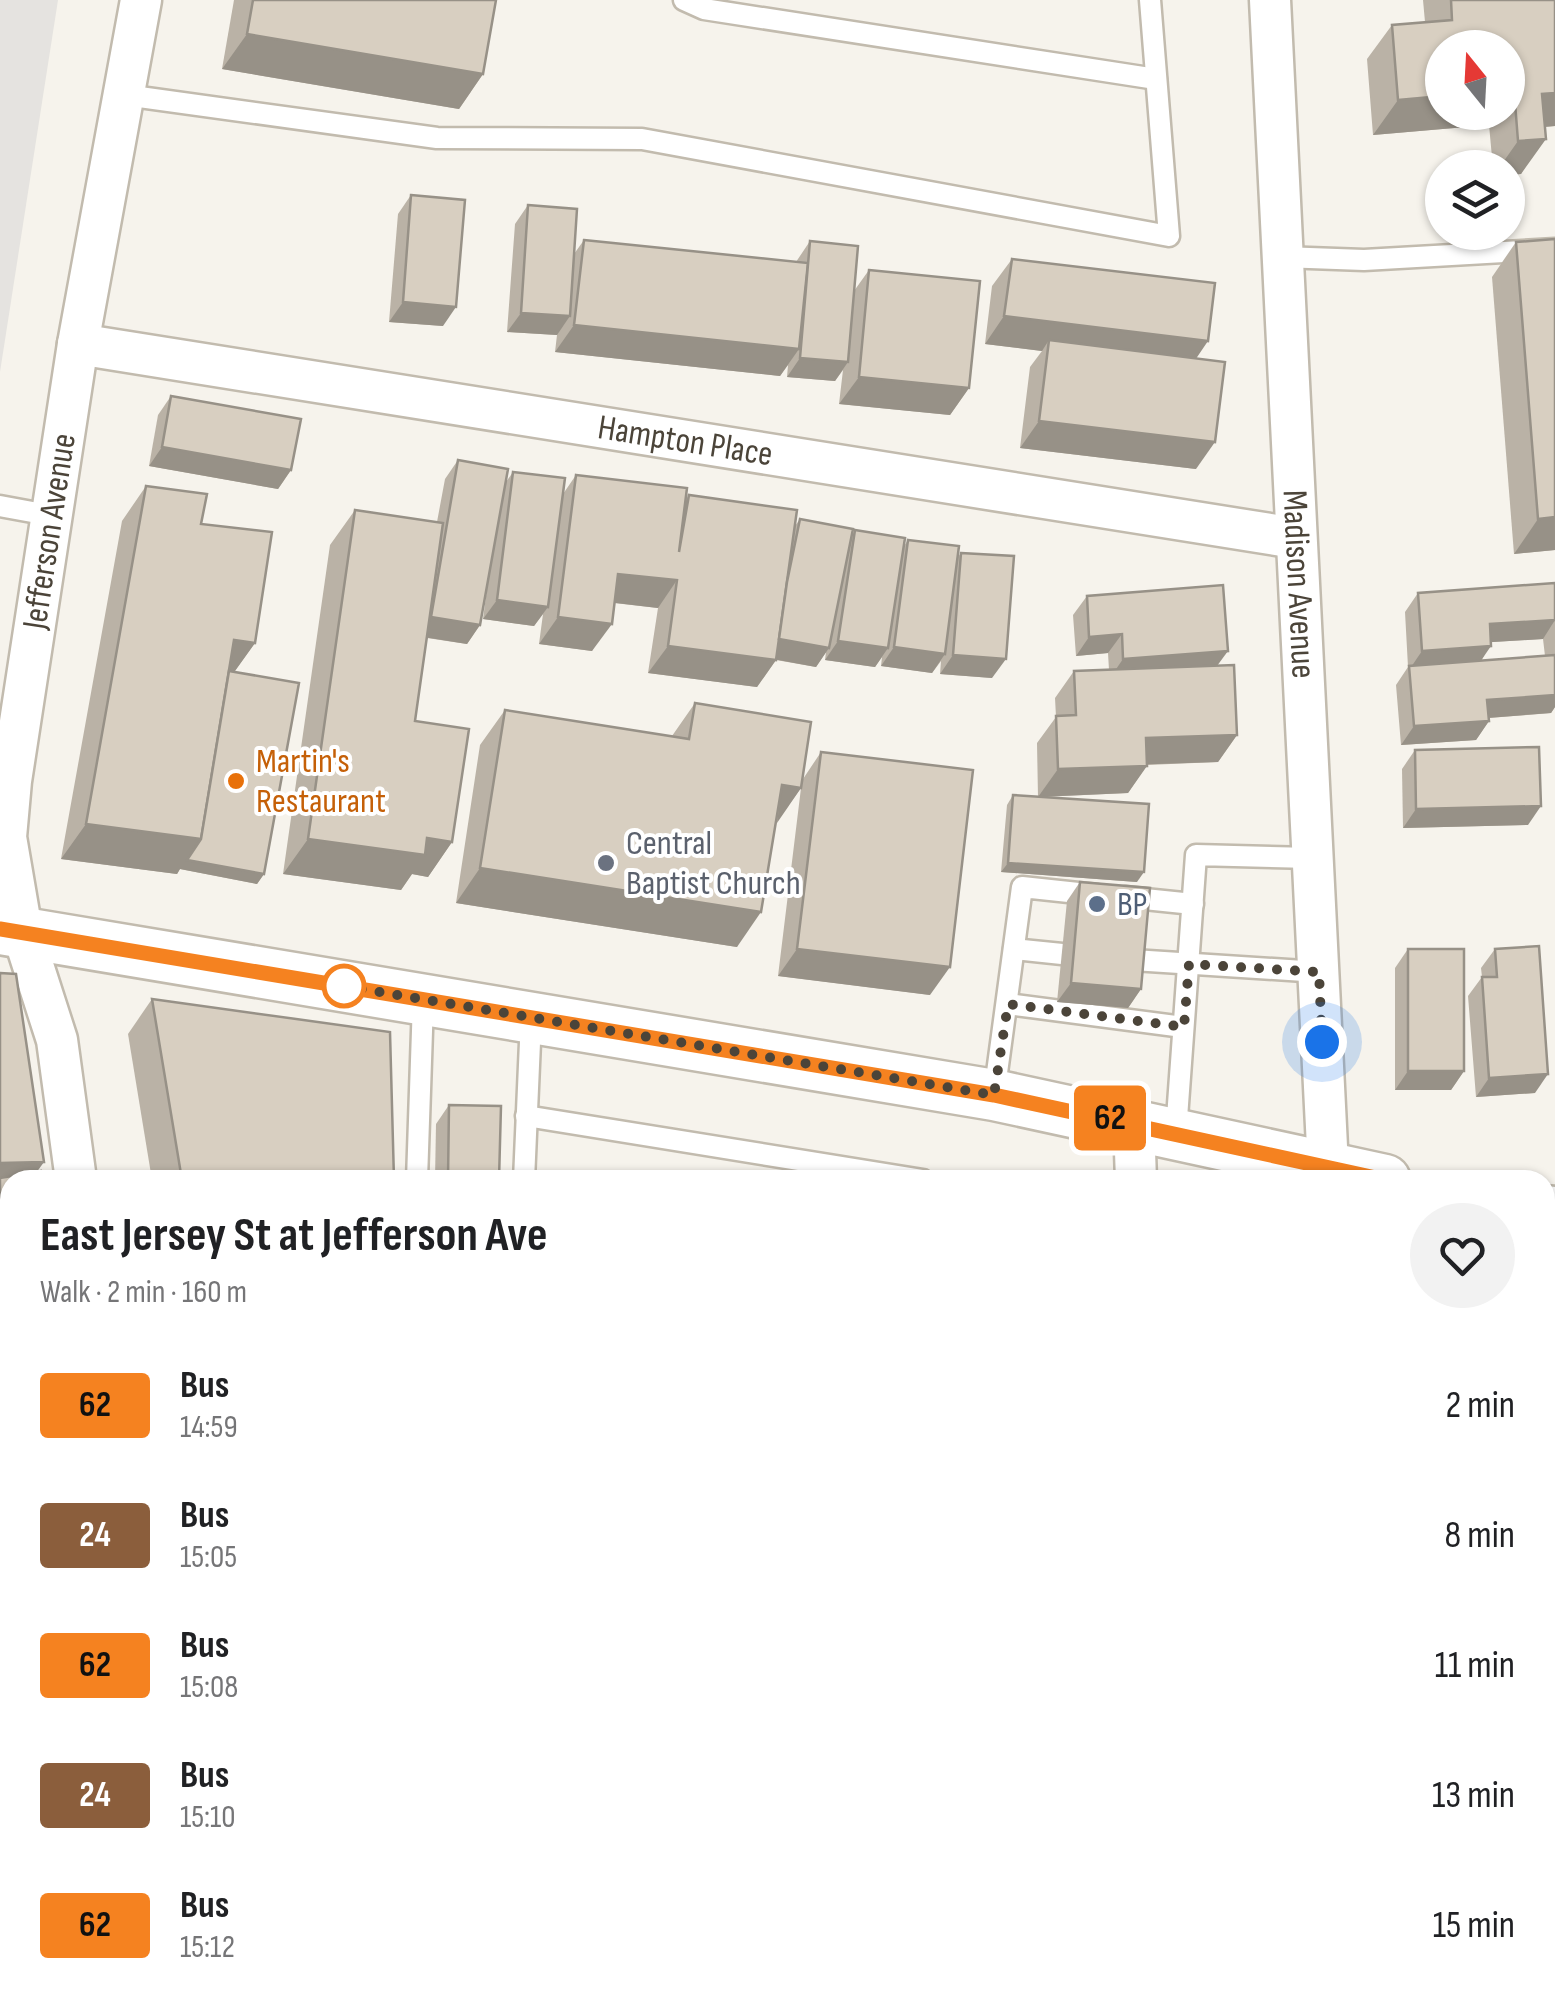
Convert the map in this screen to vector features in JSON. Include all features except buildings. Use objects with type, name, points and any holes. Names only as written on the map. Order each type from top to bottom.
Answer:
[{"type":"street","name":"Jefferson Avenue","points":[[75,1170],[57,1040],[11,930],[6,837],[11,781],[78,344],[141,0]]},
{"type":"street","name":"Madison Avenue","points":[[1270,0],[1328,1167]]},
{"type":"street","name":"Hampton Place","points":[[78,344],[1295,538]]},
{"type":"street","points":[[11,930],[994,1095],[1341,1170]]},
{"type":"street","points":[[1140,1170],[1155,1128]]},
{"type":"lane","points":[[684,0],[704,9],[1156,79]]},
{"type":"lane","points":[[125,95],[437,138],[642,139],[1169,236],[1150,0]]},
{"type":"lane","points":[[1282,258],[1364,260],[1555,250]]},
{"type":"lane","points":[[0,506],[54,516]]},
{"type":"lane","points":[[1155,1128],[1184,1027],[1196,855],[1311,858]]},
{"type":"lane","points":[[994,1095],[1022,887],[1193,904]]},
{"type":"lane","points":[[1014,949],[1062,954]]},
{"type":"lane","points":[[1133,960],[1319,972]]},
{"type":"lane","points":[[417,1170],[423,1000]]},
{"type":"lane","points":[[1008,1004],[1184,1027]]},
{"type":"lane","points":[[524,1170],[530,1018]]},
{"type":"lane","points":[[526,1116],[861,1170]]},
{"type":"shaded area","points":[[0,0],[58,0],[0,372]]},
{"type":"bus line","name":"62","points":[[0,929],[994,1095],[1341,1170]]},
{"type":"place","name":"Martin's Restaurant","points":[[236,781]]},
{"type":"place","name":"Central Baptist Church","points":[[606,863]]},
{"type":"place","name":"BP","points":[[1097,904]]},
{"type":"route","points":[[344,986],[994,1095],[1008,1004],[1184,1027],[1189,964],[1319,972],[1322,1042]]}]
